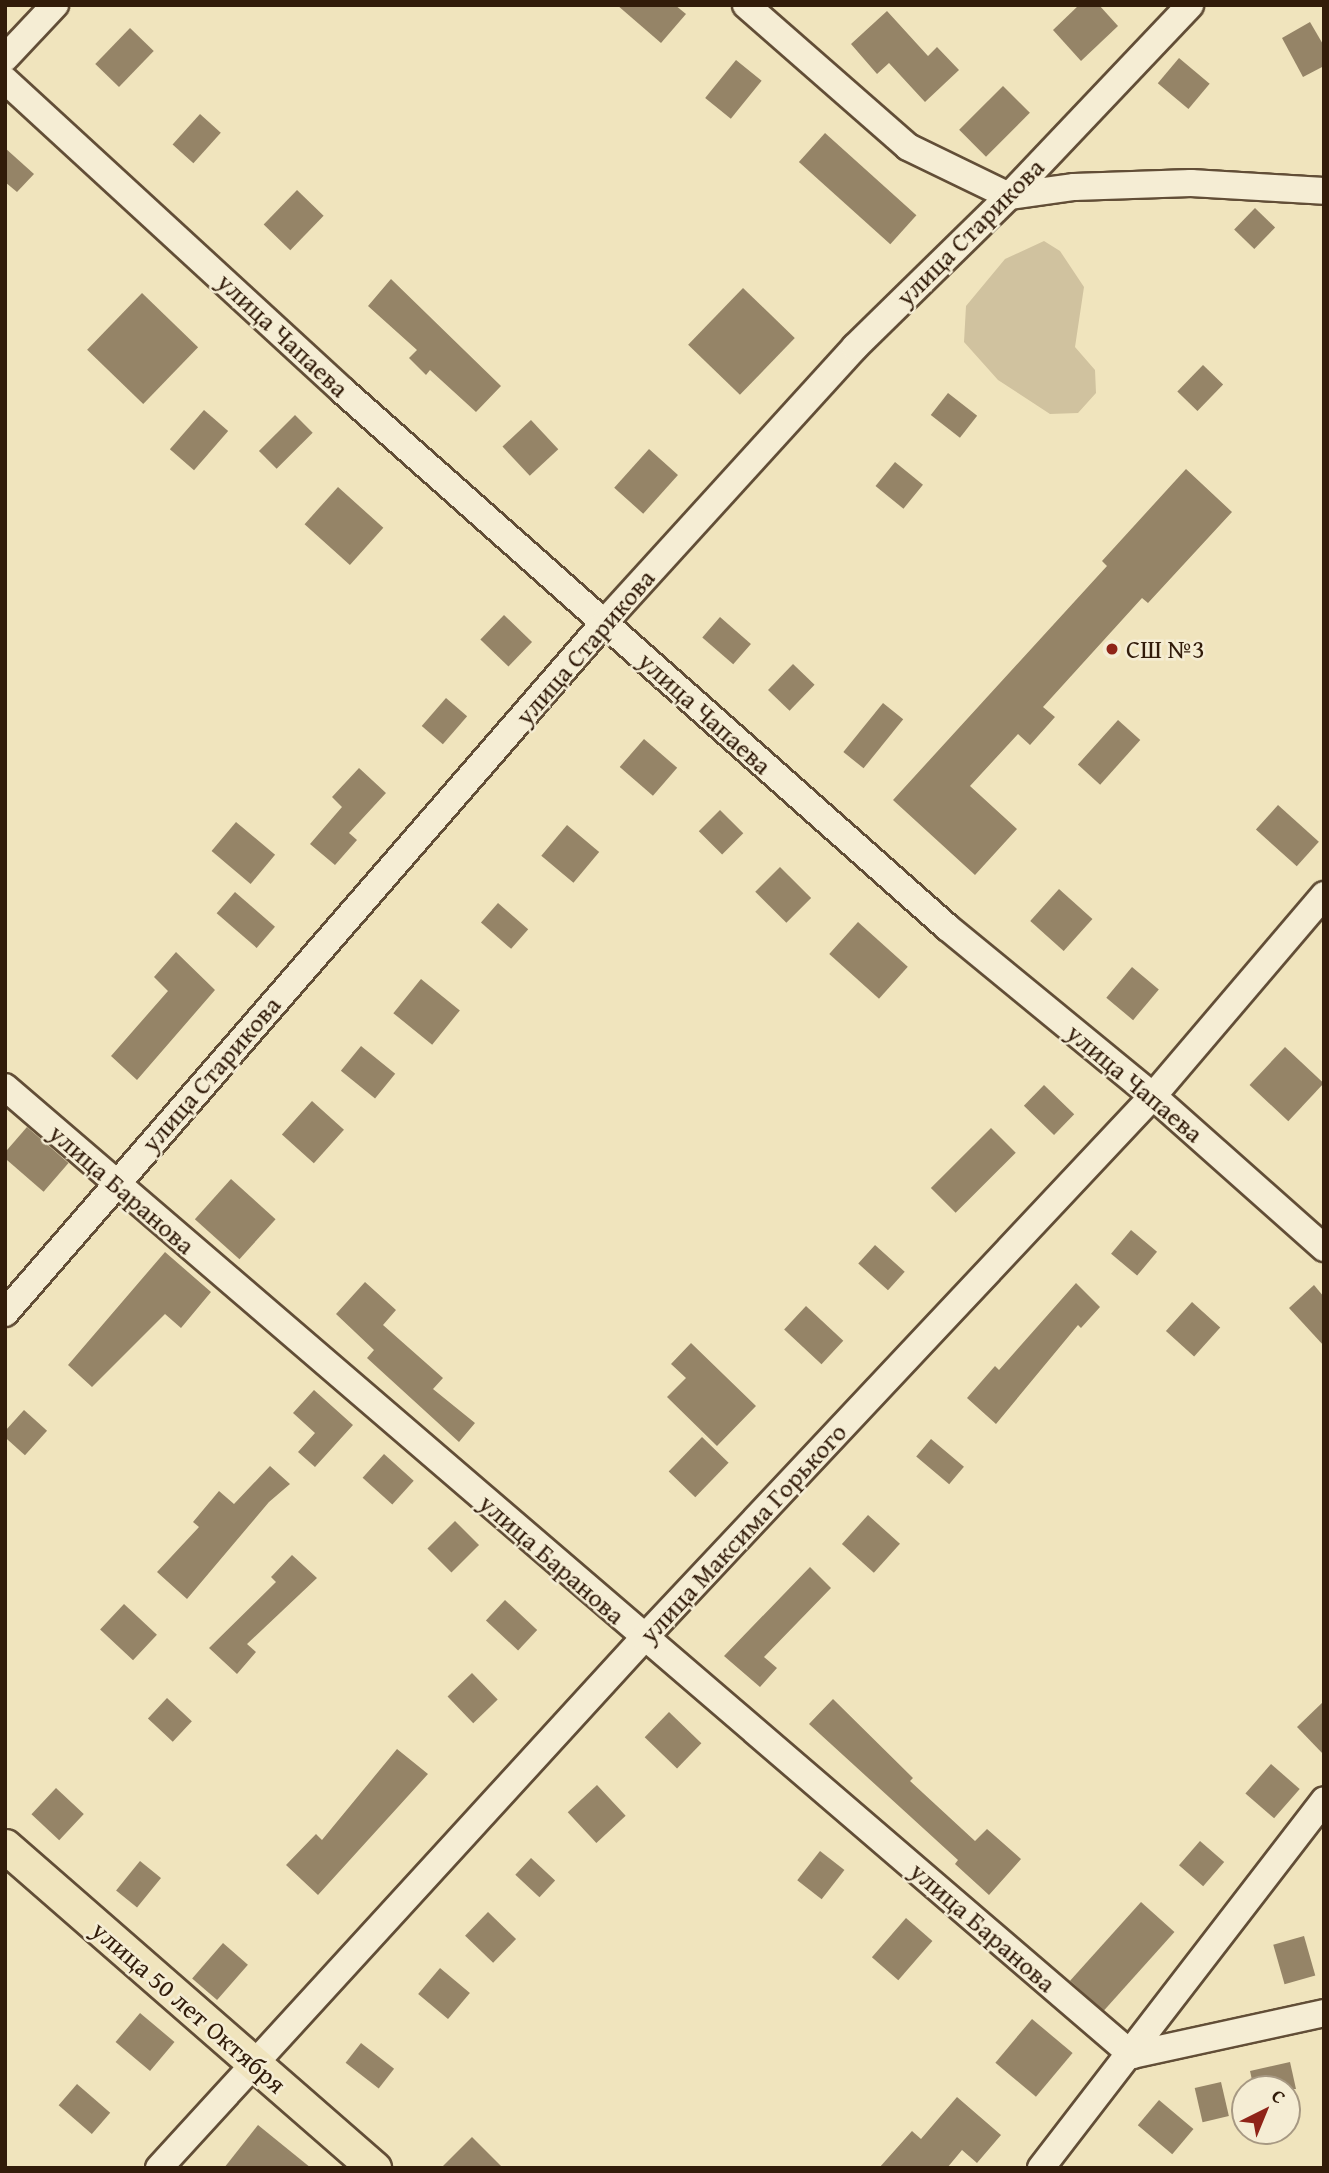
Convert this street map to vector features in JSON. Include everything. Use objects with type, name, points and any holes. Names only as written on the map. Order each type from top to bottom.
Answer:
[{"type":"main road","name":"улица 50 лет Октября","points":[[5,1846],[374,2168]]},
{"type":"street","points":[[5,58],[55,5]]},
{"type":"street","points":[[746,5],[908,147],[1009,196],[1119,184],[1324,191]]},
{"type":"street","name":"улица Старикова","points":[[5,1313],[604,623],[855,347],[1009,196],[1190,5]]},
{"type":"street","name":"улица Чапаева","points":[[5,80],[604,623],[947,927],[1153,1096],[1324,1248]]},
{"type":"street","name":"улица Максима Горького","points":[[159,2168],[644,1638],[1153,1096],[1324,895]]},
{"type":"street","name":"улица Баранова","points":[[5,1087],[1132,2055]]},
{"type":"street","points":[[1041,2168],[1132,2055],[1324,1800]]},
{"type":"street","points":[[1132,2055],[1324,2013]]},
{"type":"shaded area","points":[[1044,241],[1060,251],[1084,287],[1075,347],[1095,370],[1096,393],[1078,413],[1050,414],[998,380],[964,342],[966,306],[1005,259]]},
{"type":"building","points":[[617,5],[675,5],[686,14],[661,43]]},
{"type":"building","points":[[1079,5],[1099,5],[1118,26],[1081,61],[1053,30]]},
{"type":"building","points":[[887,11],[928,56],[937,47],[959,70],[925,102],[889,63],[877,74],[851,44]]},
{"type":"building","points":[[1310,22],[1324,46],[1324,66],[1303,77],[1282,38]]},
{"type":"building","points":[[130,28],[154,51],[119,87],[95,64]]},
{"type":"building","points":[[1179,58],[1210,84],[1188,109],[1158,83]]},
{"type":"building","points":[[736,60],[762,81],[731,119],[705,98]]},
{"type":"building","points":[[1003,86],[1030,113],[986,157],[959,130]]},
{"type":"building","points":[[200,114],[221,133],[193,163],[173,144]]},
{"type":"building","points":[[825,133],[916,215],[890,244],[799,162]]},
{"type":"building","points":[[5,148],[34,174],[17,192],[5,182]]},
{"type":"building","points":[[297,190],[324,216],[290,250],[264,225]]},
{"type":"building","points":[[1255,208],[1275,227],[1254,249],[1234,230]]},
{"type":"building","points":[[391,279],[501,386],[476,412],[430,370],[426,375],[409,358],[417,350],[368,306]]},
{"type":"building","points":[[743,288],[795,338],[740,395],[688,345]]},
{"type":"building","points":[[142,293],[198,347],[143,404],[87,350]]},
{"type":"building","points":[[1203,365],[1223,384],[1197,411],[1177,392]]},
{"type":"building","points":[[948,393],[977,416],[960,438],[931,415]]},
{"type":"building","points":[[204,410],[228,431],[194,470],[170,449]]},
{"type":"building","points":[[295,415],[313,433],[277,469],[259,451]]},
{"type":"building","points":[[531,420],[558,449],[530,476],[502,447]]},
{"type":"building","points":[[649,449],[678,475],[643,514],[614,488]]},
{"type":"building","points":[[895,462],[923,485],[903,509],[875,486]]},
{"type":"building","points":[[1186,469],[1232,512],[1148,603],[1142,598],[1043,707],[1055,717],[1030,745],[1018,734],[970,786],[1017,829],[975,875],[893,800],[1107,566],[1102,561]]},
{"type":"building","points":[[338,487],[383,528],[350,565],[305,524]]},
{"type":"building","points":[[504,615],[532,642],[508,667],[480,639]]},
{"type":"building","points":[[720,617],[751,644],[733,664],[702,637]]},
{"type":"building","points":[[793,664],[815,685],[790,711],[768,690]]},
{"type":"building","points":[[446,698],[467,716],[443,744],[422,726]]},
{"type":"building","points":[[883,703],[903,719],[864,768],[843,752]]},
{"type":"building","points":[[1118,720],[1140,740],[1100,785],[1078,765]]},
{"type":"building","points":[[644,739],[677,768],[653,796],[620,767]]},
{"type":"building","points":[[359,768],[386,793],[349,833],[357,840],[335,865],[310,844],[342,807],[332,797]]},
{"type":"building","points":[[1278,805],[1319,842],[1297,866],[1256,830]]},
{"type":"building","points":[[720,810],[743,833],[722,855],[699,831]]},
{"type":"building","points":[[236,822],[275,855],[251,884],[212,851]]},
{"type":"building","points":[[567,825],[599,852],[573,883],[541,856]]},
{"type":"building","points":[[780,867],[811,898],[786,923],[755,892]]},
{"type":"building","points":[[1059,889],[1092,919],[1064,951],[1030,921]]},
{"type":"building","points":[[235,892],[275,927],[257,948],[217,913]]},
{"type":"building","points":[[498,903],[528,929],[511,949],[481,923]]},
{"type":"building","points":[[858,922],[908,967],[879,999],[829,954]]},
{"type":"building","points":[[176,952],[215,990],[137,1080],[111,1056],[168,991],[154,977]]},
{"type":"building","points":[[1132,967],[1159,989],[1133,1020],[1106,998]]},
{"type":"building","points":[[421,979],[460,1010],[432,1045],[393,1013]]},
{"type":"building","points":[[361,1046],[395,1074],[375,1099],[341,1071]]},
{"type":"building","points":[[1285,1047],[1324,1083],[1288,1121],[1250,1085]]},
{"type":"building","points":[[1044,1085],[1074,1114],[1054,1135],[1024,1106]]},
{"type":"building","points":[[312,1101],[344,1130],[314,1163],[282,1134]]},
{"type":"building","points":[[27,1127],[69,1163],[44,1192],[5,1158],[5,1152]]},
{"type":"building","points":[[991,1128],[1016,1153],[956,1213],[931,1188]]},
{"type":"building","points":[[231,1179],[276,1219],[239,1259],[195,1219]]},
{"type":"building","points":[[1131,1230],[1157,1252],[1137,1276],[1111,1254]]},
{"type":"building","points":[[875,1245],[905,1272],[888,1290],[858,1264]]},
{"type":"building","points":[[165,1252],[211,1292],[181,1328],[165,1314],[92,1387],[68,1365]]},
{"type":"building","points":[[365,1282],[396,1310],[383,1325],[443,1378],[433,1389],[475,1423],[459,1442],[367,1358],[374,1350],[336,1314]]},
{"type":"building","points":[[1076,1283],[1100,1307],[1081,1328],[1078,1325],[996,1424],[967,1398],[995,1366],[999,1370]]},
{"type":"building","points":[[1314,1285],[1324,1297],[1324,1346],[1289,1308]]},
{"type":"building","points":[[1192,1302],[1220,1327],[1194,1356],[1166,1331]]},
{"type":"building","points":[[806,1306],[843,1341],[821,1364],[784,1329]]},
{"type":"building","points":[[691,1343],[756,1406],[717,1446],[667,1397],[686,1378],[671,1364]]},
{"type":"building","points":[[314,1390],[353,1425],[315,1467],[298,1452],[315,1433],[293,1413]]},
{"type":"building","points":[[24,1410],[47,1431],[25,1455],[5,1437],[5,1431]]},
{"type":"building","points":[[702,1437],[729,1463],[695,1497],[669,1472]]},
{"type":"building","points":[[931,1439],[964,1467],[949,1484],[916,1457]]},
{"type":"building","points":[[384,1454],[414,1481],[392,1505],[363,1478]]},
{"type":"building","points":[[270,1466],[290,1484],[269,1502],[187,1599],[157,1572],[199,1527],[193,1522],[219,1491],[234,1504]]},
{"type":"building","points":[[868,1515],[900,1544],[874,1573],[842,1544]]},
{"type":"building","points":[[455,1521],[479,1545],[451,1573],[427,1549]]},
{"type":"building","points":[[292,1555],[317,1578],[247,1644],[256,1652],[237,1674],[209,1648],[276,1582],[271,1577]]},
{"type":"building","points":[[810,1567],[831,1588],[764,1657],[777,1668],[760,1687],[724,1656]]},
{"type":"building","points":[[505,1600],[537,1630],[518,1650],[486,1620]]},
{"type":"building","points":[[124,1604],[157,1635],[133,1660],[100,1630]]},
{"type":"building","points":[[472,1673],[498,1700],[473,1723],[448,1697]]},
{"type":"building","points":[[167,1698],[192,1721],[173,1742],[148,1718]]},
{"type":"building","points":[[833,1699],[913,1778],[910,1781],[975,1841],[987,1829],[1021,1859],[989,1895],[955,1864],[958,1860],[809,1724]]},
{"type":"building","points":[[1324,1701],[1324,1755],[1297,1727]]},
{"type":"building","points":[[669,1712],[701,1743],[677,1768],[645,1737]]},
{"type":"building","points":[[397,1749],[428,1774],[318,1895],[286,1865],[316,1834],[322,1840]]},
{"type":"building","points":[[1271,1764],[1300,1789],[1274,1818],[1245,1793]]},
{"type":"building","points":[[597,1785],[626,1816],[596,1843],[568,1812]]},
{"type":"building","points":[[56,1788],[84,1814],[59,1840],[31,1814]]},
{"type":"building","points":[[1200,1841],[1224,1862],[1203,1886],[1179,1865]]},
{"type":"building","points":[[820,1851],[844,1870],[822,1899],[797,1880]]},
{"type":"building","points":[[531,1858],[555,1881],[539,1897],[515,1875]]},
{"type":"building","points":[[140,1861],[161,1878],[137,1908],[116,1891]]},
{"type":"building","points":[[1141,1902],[1174,1932],[1104,2011],[1070,1981]]},
{"type":"building","points":[[488,1912],[516,1939],[493,1963],[465,1936]]},
{"type":"building","points":[[906,1918],[932,1941],[898,1980],[872,1957]]},
{"type":"building","points":[[1304,1936],[1315,1975],[1285,1984],[1273,1945]]},
{"type":"building","points":[[223,1943],[248,1965],[217,2000],[192,1978]]},
{"type":"building","points":[[440,1968],[470,1993],[448,2019],[418,1994]]},
{"type":"building","points":[[140,2013],[174,2042],[150,2071],[116,2042]]},
{"type":"building","points":[[1032,2019],[1073,2053],[1036,2097],[995,2063]]},
{"type":"building","points":[[361,2043],[394,2069],[379,2089],[346,2063]]},
{"type":"building","points":[[1290,2062],[1293,2075],[1251,2075],[1250,2071]]},
{"type":"building","points":[[1221,2082],[1229,2116],[1203,2122],[1195,2088]]},
{"type":"building","points":[[77,2084],[110,2113],[92,2134],[59,2105]]},
{"type":"building","points":[[957,2097],[1001,2135],[977,2163],[962,2150],[947,2168],[879,2168],[912,2131],[921,2139]]},
{"type":"building","points":[[1159,2100],[1193,2129],[1172,2154],[1138,2125]]},
{"type":"building","points":[[258,2125],[311,2168],[224,2168]]},
{"type":"building","points":[[472,2137],[503,2168],[441,2168]]},
{"type":"place","name":"СШ №3","points":[[1112,649]]}]
